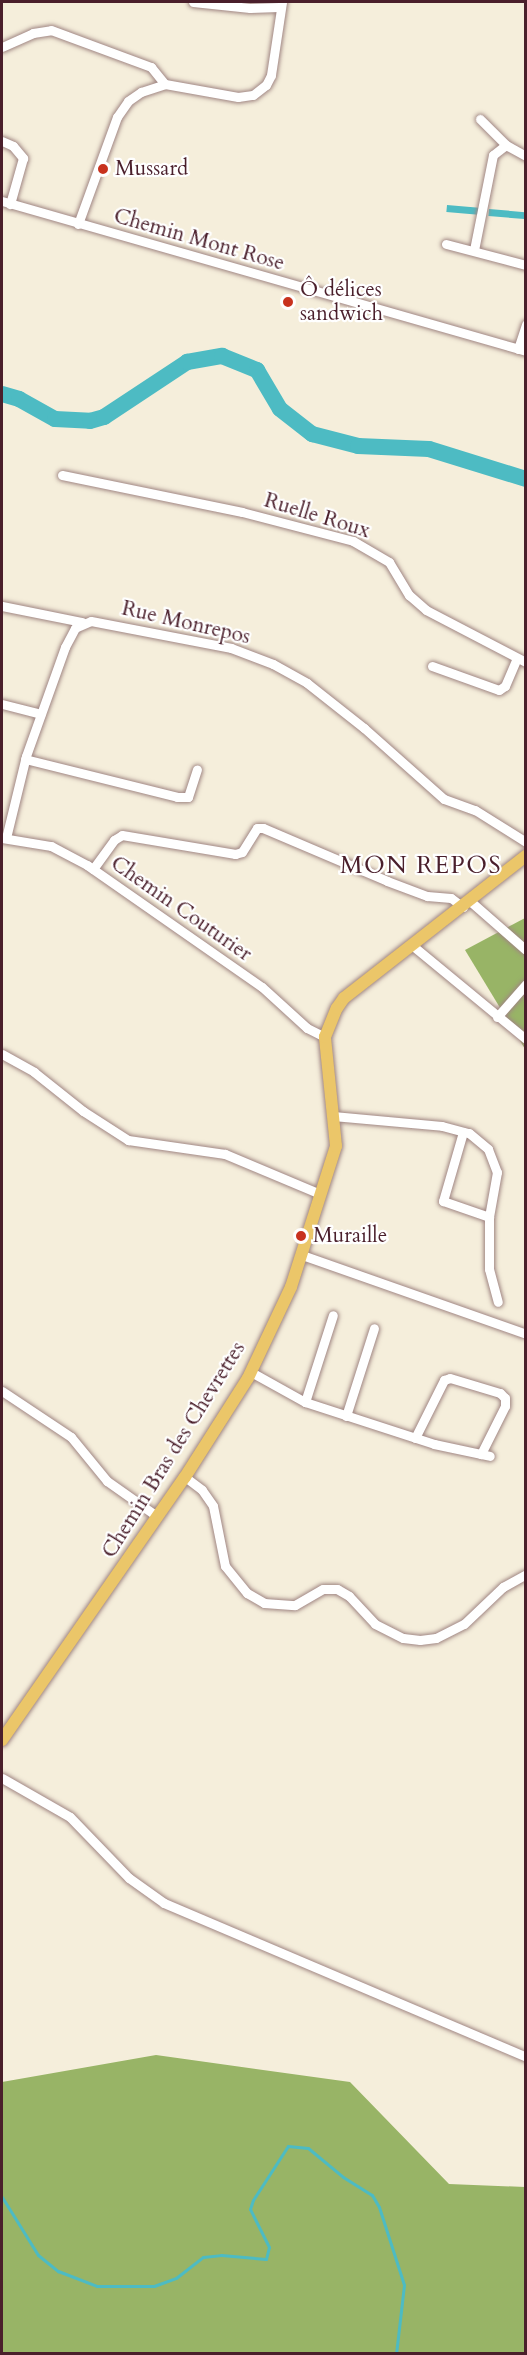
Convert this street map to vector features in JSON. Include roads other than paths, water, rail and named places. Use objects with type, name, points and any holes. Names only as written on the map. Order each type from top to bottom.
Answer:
[{"type":"main road","points":[[325,1037],[344,998],[525,856]]},
{"type":"main road","name":"Chemin Bras des Chevrettes","points":[[2,1740],[158,1517],[251,1372],[303,1255],[336,1146],[325,1037]]},
{"type":"street","points":[[78,224],[117,117],[141,92],[165,84],[238,97],[253,95],[266,85],[271,75],[280,4],[250,8],[193,2]]},
{"type":"street","points":[[2,46],[33,33],[51,30],[151,68],[165,84]]},
{"type":"street","points":[[480,119],[507,146],[525,156]]},
{"type":"street","points":[[2,141],[13,146],[22,158],[6,203]]},
{"type":"street","points":[[474,250],[493,155],[507,146]]},
{"type":"street","name":"Chemin Mont Rose","points":[[6,203],[522,350]]},
{"type":"street","points":[[446,244],[525,265]]},
{"type":"street","points":[[522,350],[525,324]]},
{"type":"street","name":"Ruelle Roux","points":[[62,475],[242,512],[353,541],[389,562],[409,594],[426,610],[521,660]]},
{"type":"street","name":"Rue Monrepos","points":[[2,606],[231,648],[273,664],[307,683],[364,728],[444,799],[475,810],[525,842]]},
{"type":"street","points":[[4,838],[7,814],[40,714],[69,637],[81,622]]},
{"type":"street","points":[[432,666],[499,690],[505,686],[521,660]]},
{"type":"street","points":[[2,704],[40,714]]},
{"type":"street","points":[[25,759],[177,797],[188,797],[197,769]]},
{"type":"street","points":[[93,869],[114,840],[122,835],[235,854],[242,852],[257,828],[263,828],[427,896],[451,898],[466,904],[525,950]]},
{"type":"street","name":"Chemin Couturier","points":[[4,838],[51,846],[93,869],[262,987],[298,1022],[325,1037]]},
{"type":"street","points":[[412,946],[525,1039]]},
{"type":"street","points":[[497,1017],[525,984]]},
{"type":"street","points":[[2,1054],[34,1072],[83,1111],[129,1140],[225,1154],[320,1194]]},
{"type":"street","points":[[333,1116],[410,1122],[464,1132],[482,1142],[496,1166],[489,1217],[489,1269],[498,1302]]},
{"type":"street","points":[[464,1132],[443,1201],[489,1217]]},
{"type":"street","points":[[303,1255],[524,1333]]},
{"type":"street","points":[[305,1402],[333,1315]]},
{"type":"street","points":[[346,1416],[374,1328]]},
{"type":"street","points":[[251,1372],[305,1402],[415,1438],[486,1455],[505,1406],[505,1398],[500,1393],[450,1378],[444,1380],[415,1438]]},
{"type":"street","points":[[2,1391],[71,1437],[107,1481],[158,1517]]},
{"type":"street","points":[[185,1477],[202,1490],[213,1506],[225,1566],[247,1593],[264,1603],[295,1605],[323,1589],[337,1589],[349,1596],[375,1624],[403,1638],[420,1640],[435,1638],[464,1624],[503,1587],[525,1574]]},
{"type":"street","points":[[2,1778],[70,1817],[129,1878],[164,1903],[525,2056]]},
{"type":"water","points":[[447,205],[479,208],[478,215],[446,212]]},
{"type":"water","points":[[489,209],[525,212],[524,219],[488,216]]},
{"type":"waterway","points":[[2,394],[19,399],[55,419],[90,421],[104,417],[187,362],[222,356],[257,370],[280,409],[312,434],[358,446],[429,449],[526,479]]},
{"type":"waterway","points":[[2,2197],[38,2255],[58,2271],[97,2286],[154,2286],[176,2278],[203,2257],[221,2255],[266,2259],[269,2247],[250,2209],[253,2200],[288,2146],[308,2148],[343,2177],[372,2195],[379,2207],[404,2285],[396,2354]]},
{"type":"place","name":"Mussard","points":[[103,169]]},
{"type":"place","name":"Ô délices sandwich","points":[[288,302]]},
{"type":"place","name":"Muraille","points":[[301,1236]]},
{"type":"district","name":"MON REPOS","points":[[421,866]]}]
